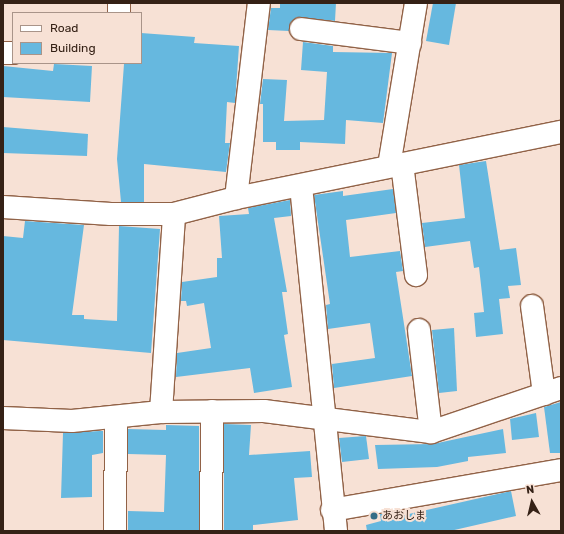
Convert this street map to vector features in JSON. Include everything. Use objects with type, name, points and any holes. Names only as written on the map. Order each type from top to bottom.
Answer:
[{"type":"street","points":[[236,198],[259,3]]},
{"type":"street","points":[[416,3],[395,165],[416,276]]},
{"type":"street","points":[[301,30],[410,43]]},
{"type":"street","points":[[3,207],[110,214],[174,214],[236,198],[561,132]]},
{"type":"street","points":[[301,186],[334,521],[561,470]]},
{"type":"street","points":[[161,412],[174,214]]},
{"type":"street","points":[[3,418],[116,419],[161,412],[264,411],[431,432],[553,391],[532,306]]},
{"type":"street","points":[[418,330],[431,432]]},
{"type":"street","points":[[211,531],[212,411]]},
{"type":"street","points":[[115,531],[116,419]]},
{"type":"building","points":[[280,3],[336,3],[335,21],[297,17],[291,22],[289,31],[268,30],[271,8],[280,8]]},
{"type":"building","points":[[433,3],[456,3],[449,45],[426,41]]},
{"type":"building","points":[[142,33],[195,37],[194,43],[239,46],[235,103],[227,102],[225,143],[230,143],[226,172],[144,164],[144,202],[121,202],[117,159],[124,64],[142,64]]},
{"type":"building","points":[[303,42],[333,46],[333,52],[392,53],[383,123],[346,120],[345,144],[300,142],[300,150],[276,150],[276,142],[263,142],[263,104],[260,104],[263,79],[287,80],[284,121],[324,120],[327,72],[301,70]]},
{"type":"building","points":[[54,64],[92,66],[90,102],[3,97],[3,66],[53,71]]},
{"type":"building","points":[[3,127],[88,134],[87,156],[3,153]]},
{"type":"building","points":[[486,161],[500,250],[516,248],[521,285],[508,286],[510,298],[499,299],[503,334],[476,337],[474,313],[484,312],[479,267],[474,268],[470,241],[425,247],[422,223],[465,218],[459,165]]},
{"type":"building","points":[[393,189],[396,213],[346,220],[350,257],[400,251],[403,271],[396,272],[412,376],[334,388],[332,364],[375,358],[370,323],[328,329],[326,305],[330,304],[314,195],[343,191],[343,196]]},
{"type":"building","points":[[290,200],[291,216],[274,218],[287,292],[282,292],[288,334],[284,335],[292,387],[254,393],[250,368],[176,377],[177,353],[211,348],[204,303],[187,306],[186,301],[181,301],[182,282],[217,277],[217,258],[222,258],[219,216],[249,214],[248,208]]},
{"type":"building","points":[[25,221],[84,225],[72,315],[84,315],[84,319],[117,321],[119,226],[160,229],[151,353],[3,340],[3,236],[23,238]]},
{"type":"building","points":[[454,328],[457,391],[439,393],[432,330]]},
{"type":"building","points":[[561,402],[561,453],[550,453],[544,407]]},
{"type":"building","points":[[536,413],[539,437],[512,440],[510,419]]},
{"type":"building","points":[[224,424],[251,425],[249,455],[310,451],[312,477],[294,478],[298,520],[253,525],[253,531],[224,531]]},
{"type":"building","points":[[166,425],[199,426],[199,531],[128,531],[128,511],[164,512],[166,455],[128,454],[128,429],[166,430]]},
{"type":"building","points":[[503,429],[506,453],[468,457],[468,461],[437,467],[378,469],[375,445],[433,444]]},
{"type":"building","points":[[103,431],[103,453],[92,455],[92,497],[61,498],[63,433]]},
{"type":"building","points":[[366,436],[369,459],[342,462],[339,438]]},
{"type":"building","points":[[511,491],[516,516],[450,531],[367,531],[366,525],[381,521],[380,514],[399,511],[400,516]]},
{"type":"place","name":"あおしま","points":[[374,516]]}]
